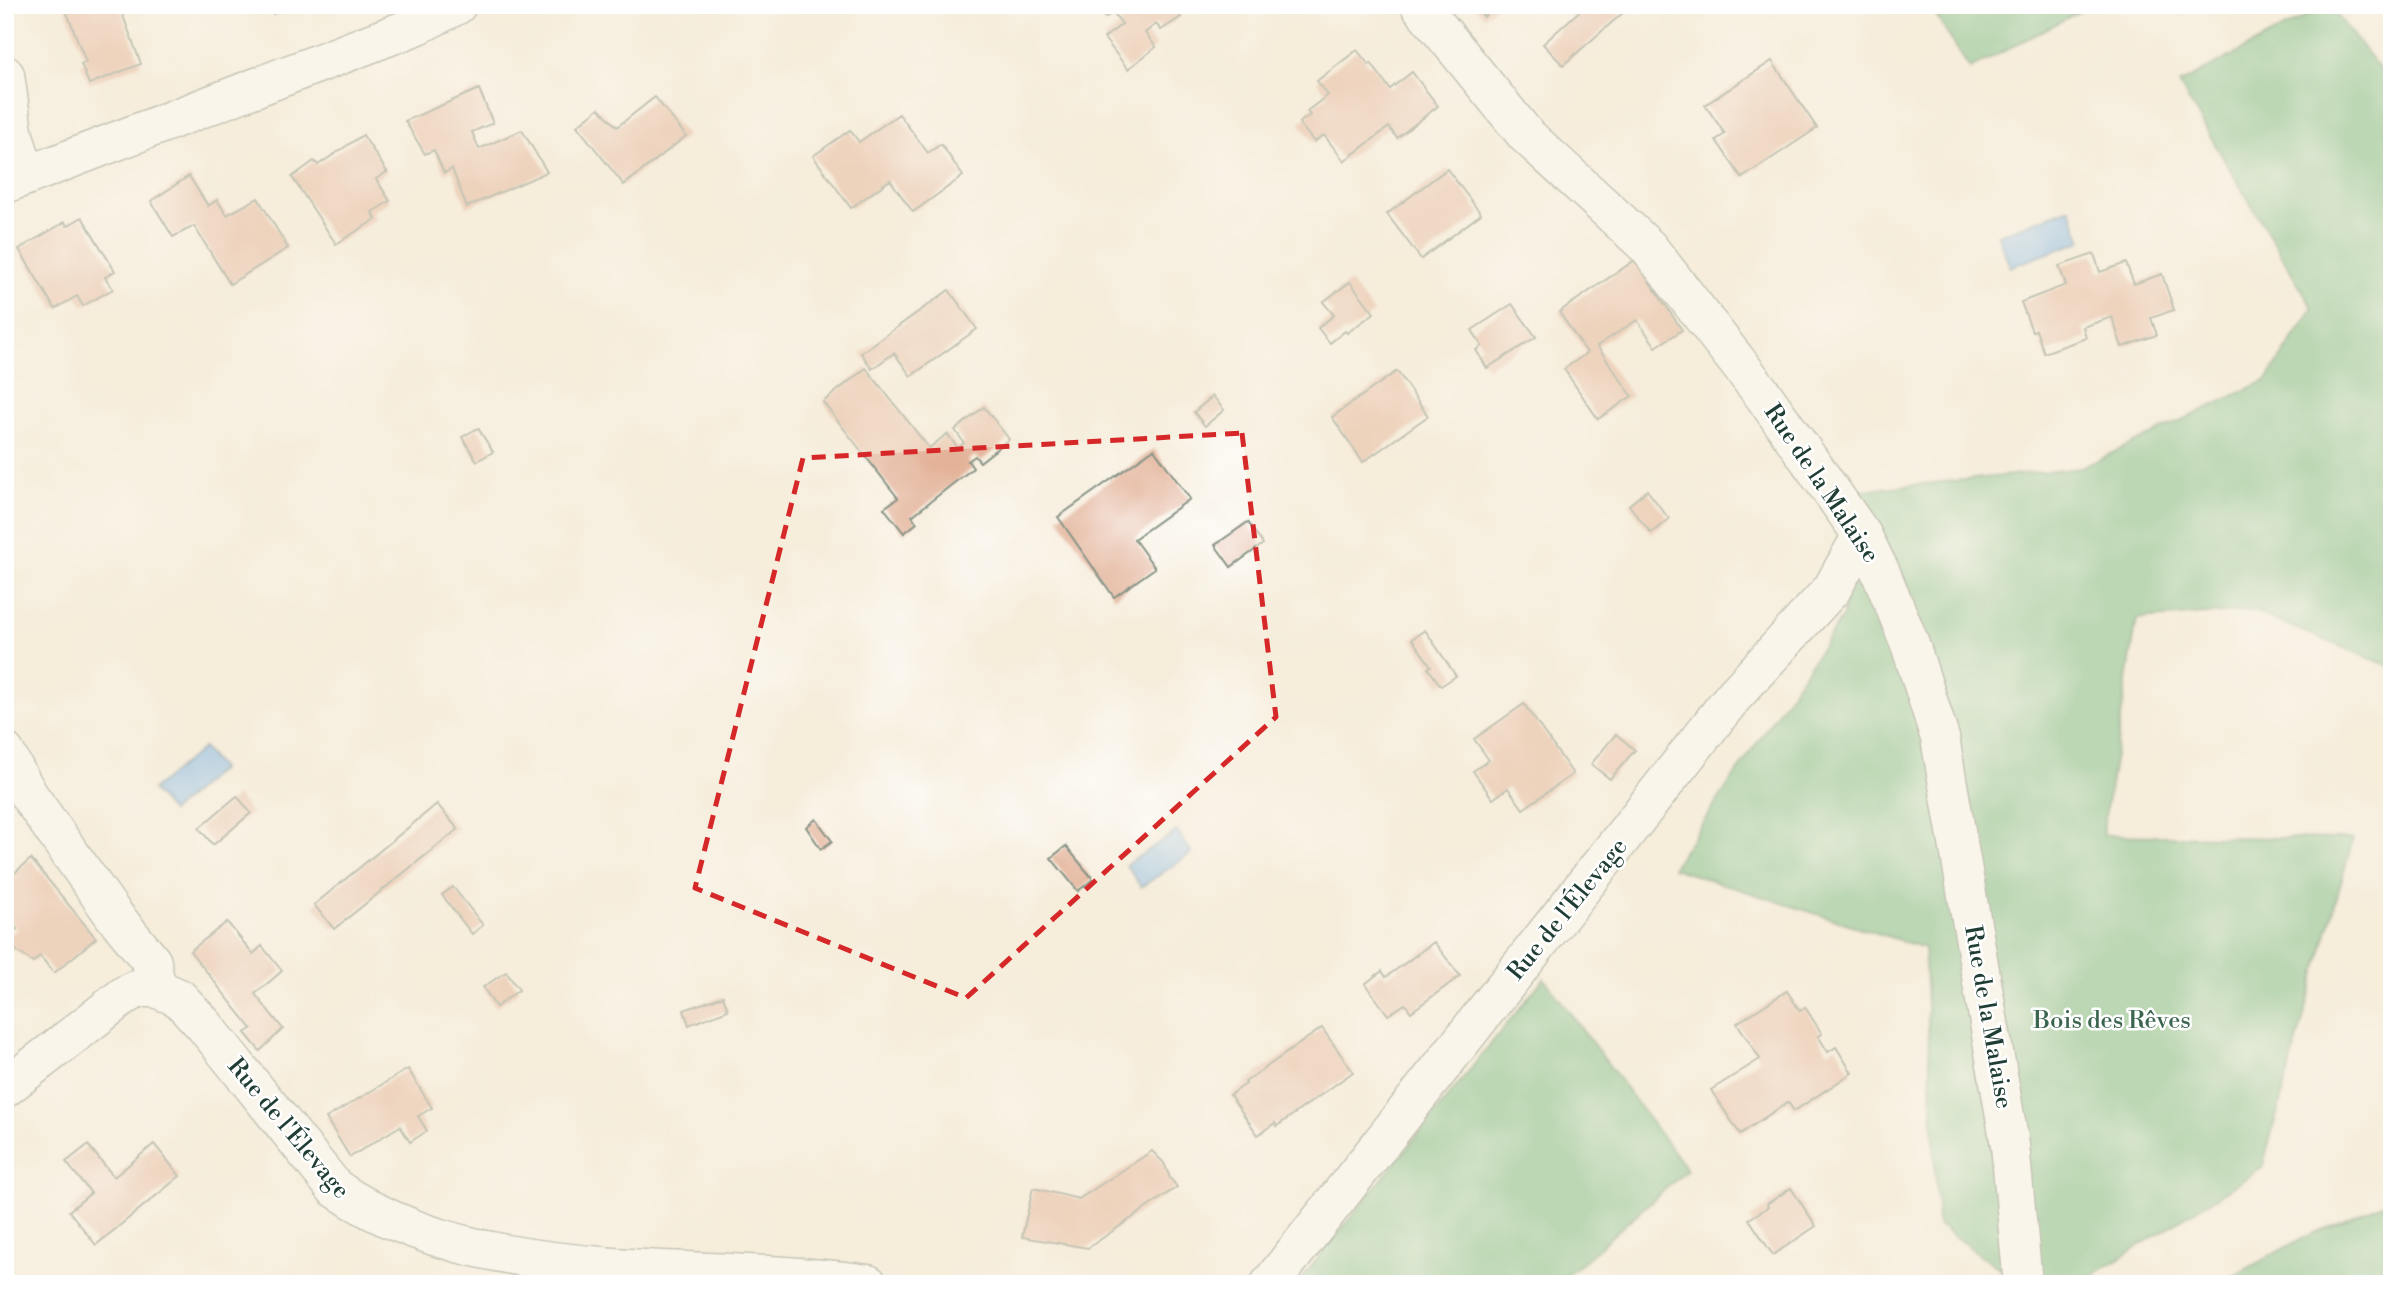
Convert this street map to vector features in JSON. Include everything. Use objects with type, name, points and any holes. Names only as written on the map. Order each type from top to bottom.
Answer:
[{"type":"street","points":[[5,75],[16,180],[418,25],[457,5]]},
{"type":"street","name":"Rue de la Malaise","points":[[1420,5],[1526,135],[1648,247],[1764,396],[1862,536],[1881,573],[1910,644],[1940,738],[2010,1145],[2023,1284]]},
{"type":"street","name":"Rue de l'Élevage","points":[[1270,1284],[1732,698],[1832,589],[1862,536]]},
{"type":"street","points":[[5,752],[36,804],[113,914],[152,962],[156,988],[139,988],[125,995],[5,1088]]},
{"type":"street","name":"Rue de l'Élevage","points":[[156,988],[179,998],[196,1016],[335,1188],[357,1209],[409,1241],[443,1254],[503,1270],[558,1278],[822,1278],[868,1284]]},
{"type":"highlighted area","points":[[1242,433],[1276,717],[966,998],[695,888],[803,458]]},
{"type":"green space","points":[[1929,5],[2092,5],[1970,69]]},
{"type":"green space","name":"Bois des Rêves","points":[[2327,5],[2392,85],[2392,667],[2252,611],[2137,619],[2102,835],[2353,839],[2262,1168],[2079,1284],[2022,1284],[1938,1225],[1924,948],[1672,868],[1843,616],[1854,491],[2081,468],[2267,380],[2313,308],[2179,84]]},
{"type":"green space","points":[[1544,978],[1687,1170],[1557,1284],[1297,1284]]},
{"type":"green space","points":[[2392,1200],[2392,1284],[2219,1284],[2303,1238]]},
{"type":"water","points":[[2070,208],[2082,241],[2010,267],[1998,235]]},
{"type":"water","points":[[203,748],[221,769],[171,812],[152,790]]},
{"type":"water","points":[[1177,831],[1192,853],[1141,887],[1126,865]]},
{"type":"building","points":[[64,5],[119,5],[141,64],[89,84],[81,64],[86,62]]},
{"type":"building","points":[[269,5],[295,5],[273,14]]},
{"type":"building","points":[[1095,5],[1172,5],[1181,17],[1161,30],[1156,24],[1145,33],[1156,47],[1128,69],[1104,38],[1122,24],[1113,12],[1105,18]]},
{"type":"building","points":[[1473,5],[1497,5],[1484,17]]},
{"type":"building","points":[[1586,5],[1632,5],[1563,65],[1543,44]]},
{"type":"building","points":[[1357,50],[1369,65],[1371,63],[1390,89],[1412,72],[1438,106],[1397,138],[1389,127],[1344,161],[1324,135],[1314,142],[1299,123],[1310,115],[1307,111],[1328,95],[1317,81]]},
{"type":"building","points":[[1772,61],[1817,128],[1742,178],[1716,140],[1725,134],[1705,105]]},
{"type":"building","points":[[479,89],[493,123],[472,132],[479,149],[522,130],[547,172],[467,207],[452,169],[444,173],[434,150],[425,154],[405,121]]},
{"type":"building","points":[[655,97],[686,136],[624,185],[577,126],[599,108],[617,127]]},
{"type":"building","points":[[899,114],[928,153],[941,144],[963,176],[913,212],[890,180],[851,208],[813,156],[850,130],[859,142]]},
{"type":"building","points":[[363,135],[387,172],[376,179],[390,201],[372,212],[376,219],[336,244],[292,177],[314,161],[318,165]]},
{"type":"building","points":[[1447,169],[1481,214],[1421,259],[1387,214]]},
{"type":"building","points":[[189,176],[208,206],[217,200],[227,215],[258,198],[288,248],[230,284],[194,226],[173,237],[151,201]]},
{"type":"building","points":[[82,217],[115,271],[105,277],[113,289],[83,306],[77,296],[55,309],[19,249],[65,222],[67,226]]},
{"type":"building","points":[[2094,254],[2100,272],[2126,263],[2134,284],[2162,274],[2174,310],[2151,318],[2157,335],[2122,347],[2112,317],[2083,327],[2086,338],[2044,353],[2036,330],[2032,331],[2021,302],[2066,285],[2059,266]]},
{"type":"building","points":[[1635,260],[1682,330],[1656,347],[1637,320],[1597,346],[1632,396],[1598,419],[1564,369],[1587,353],[1559,312]]},
{"type":"building","points":[[1350,282],[1374,313],[1330,343],[1318,328],[1334,315],[1323,302]]},
{"type":"building","points":[[949,290],[977,329],[911,376],[894,353],[872,369],[861,353]]},
{"type":"building","points":[[1512,304],[1536,337],[1487,368],[1476,350],[1482,346],[1472,330]]},
{"type":"building","points":[[866,368],[929,448],[947,434],[958,448],[964,443],[955,430],[984,407],[1009,439],[980,462],[975,456],[968,461],[973,468],[912,516],[917,523],[904,533],[884,508],[898,498],[823,402]]},
{"type":"building","points":[[1397,371],[1428,416],[1363,462],[1332,417]]},
{"type":"building","points":[[1213,396],[1224,410],[1205,426],[1194,412]]},
{"type":"building","points":[[478,428],[493,452],[477,461],[462,437]]},
{"type":"building","points":[[1154,449],[1190,499],[1134,539],[1155,568],[1114,597],[1058,517]]},
{"type":"building","points":[[1647,490],[1669,519],[1651,533],[1629,505]]},
{"type":"building","points":[[1248,522],[1263,544],[1231,567],[1215,545]]},
{"type":"building","points":[[1425,630],[1456,676],[1441,686],[1412,639]]},
{"type":"building","points":[[1524,704],[1573,774],[1523,809],[1508,788],[1493,799],[1473,771],[1489,760],[1474,739]]},
{"type":"building","points":[[1616,734],[1635,750],[1610,779],[1591,764]]},
{"type":"building","points":[[237,796],[251,813],[213,845],[199,828]]},
{"type":"building","points":[[437,804],[458,829],[334,929],[314,905]]},
{"type":"building","points":[[816,819],[832,841],[821,849],[806,827]]},
{"type":"building","points":[[1066,846],[1093,879],[1078,891],[1051,858]]},
{"type":"building","points":[[31,859],[96,938],[54,973],[40,956],[33,962],[5,939],[17,929],[5,914],[5,881]]},
{"type":"building","points":[[453,887],[483,925],[472,934],[442,895]]},
{"type":"building","points":[[227,922],[253,954],[262,946],[282,971],[255,994],[283,1029],[260,1051],[245,1033],[252,1029],[190,951]]},
{"type":"building","points":[[1434,942],[1460,976],[1411,1012],[1405,1004],[1388,1015],[1365,984],[1382,971],[1386,977]]},
{"type":"building","points":[[506,972],[519,990],[496,1007],[483,987]]},
{"type":"building","points":[[1787,991],[1800,1011],[1805,1007],[1822,1034],[1818,1036],[1828,1052],[1836,1047],[1852,1073],[1794,1111],[1788,1102],[1740,1134],[1711,1090],[1760,1059],[1737,1023]]},
{"type":"building","points":[[723,996],[728,1010],[689,1025],[684,1010]]},
{"type":"building","points":[[1322,1028],[1353,1072],[1277,1126],[1275,1123],[1258,1135],[1230,1095]]},
{"type":"building","points":[[408,1069],[432,1108],[418,1116],[427,1131],[410,1142],[400,1126],[350,1157],[326,1118]]},
{"type":"building","points":[[154,1144],[180,1176],[96,1245],[69,1211],[91,1193],[66,1162],[88,1145],[114,1177]]},
{"type":"building","points":[[1152,1151],[1164,1163],[1177,1187],[1088,1248],[1022,1237],[1033,1188],[1079,1199]]},
{"type":"building","points":[[1791,1188],[1816,1226],[1773,1255],[1749,1219]]}]
